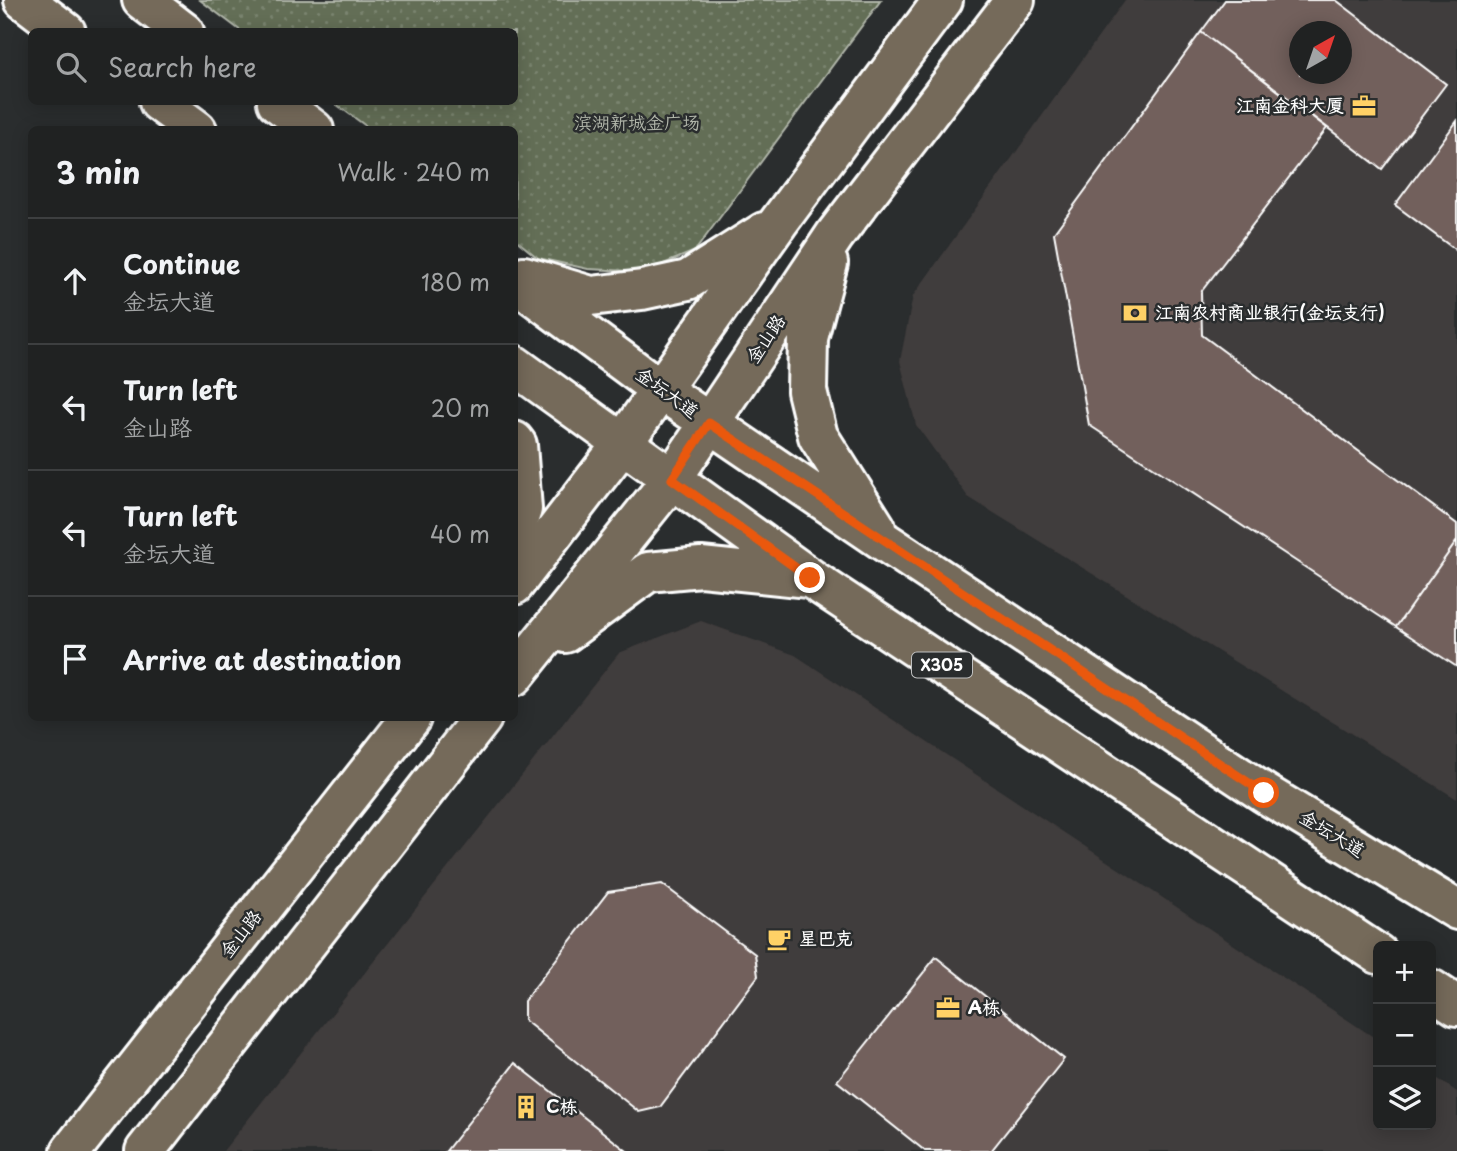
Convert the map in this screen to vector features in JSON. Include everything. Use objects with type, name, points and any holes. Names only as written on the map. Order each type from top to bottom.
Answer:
[{"type":"main road","points":[[24,0],[61,28]]},
{"type":"main road","points":[[142,0],[179,28]]},
{"type":"main road","points":[[518,580],[623,443],[778,223],[943,0]]},
{"type":"main road","name":"金山路","points":[[519,670],[672,479],[835,235],[1015,0]]},
{"type":"main road","points":[[163,105],[192,126]]},
{"type":"main road","points":[[281,105],[309,126]]},
{"type":"main road","points":[[518,275],[591,296],[642,290],[688,280],[778,223]]},
{"type":"main road","points":[[835,235],[808,338],[807,391],[818,436],[885,542]]},
{"type":"main road","name":"金坛大道","points":[[518,284],[661,390],[885,542],[1264,793],[1457,910]]},
{"type":"main road","name":"X305","points":[[518,368],[810,578],[1373,951]]},
{"type":"main road","points":[[518,458],[522,509],[518,521]]},
{"type":"main road","points":[[519,670],[648,572],[701,567],[810,578]]},
{"type":"main road","name":"金山路","points":[[72,1151],[409,721]]},
{"type":"main road","points":[[145,1151],[480,721]]},
{"type":"main road","points":[[1436,992],[1457,1006]]},
{"type":"shaded area","points":[[1125,0],[1457,0],[1457,799],[968,497],[916,425],[900,361],[913,296]]},
{"type":"shaded area","points":[[701,621],[795,655],[1373,1037],[1373,1130],[1436,1130],[1436,1077],[1457,1092],[1457,1151],[223,1151],[619,653]]},
{"type":"green space","name":"滨湖新城金广场","points":[[200,0],[881,0],[695,251],[661,265],[629,271],[588,269],[538,258],[518,241],[518,126],[366,126],[337,105],[518,105],[518,28],[237,28]]},
{"type":"building","name":"江南金科大厦","points":[[1225,0],[1336,0],[1446,84],[1382,169],[1201,32]]},
{"type":"building","name":"江南农村商业银行(金坛支行)","points":[[1201,32],[1327,128],[1201,292],[1202,335],[1457,524],[1457,541],[1396,627],[1089,425],[1054,233]]},
{"type":"building","points":[[1457,121],[1457,251],[1395,205]]},
{"type":"building","points":[[1457,541],[1457,667],[1396,627]]},
{"type":"building","points":[[662,884],[755,954],[758,976],[660,1107],[639,1112],[524,1020],[524,1001],[608,892]]},
{"type":"building","name":"A栋","points":[[936,957],[1064,1059],[991,1151],[925,1151],[837,1081]]},
{"type":"building","name":"C栋","points":[[515,1063],[627,1151],[446,1151]]},
{"type":"place","name":"江南金科大厦","points":[[1364,106]]},
{"type":"place","name":"江南农村商业银行(金坛支行)","points":[[1135,313]]},
{"type":"place","name":"星巴克","points":[[779,939]]},
{"type":"place","name":"A栋","points":[[948,1008]]},
{"type":"place","name":"C栋","points":[[526,1107]]},
{"type":"route","points":[[810,578],[672,479],[709,423],[1264,793]]}]
